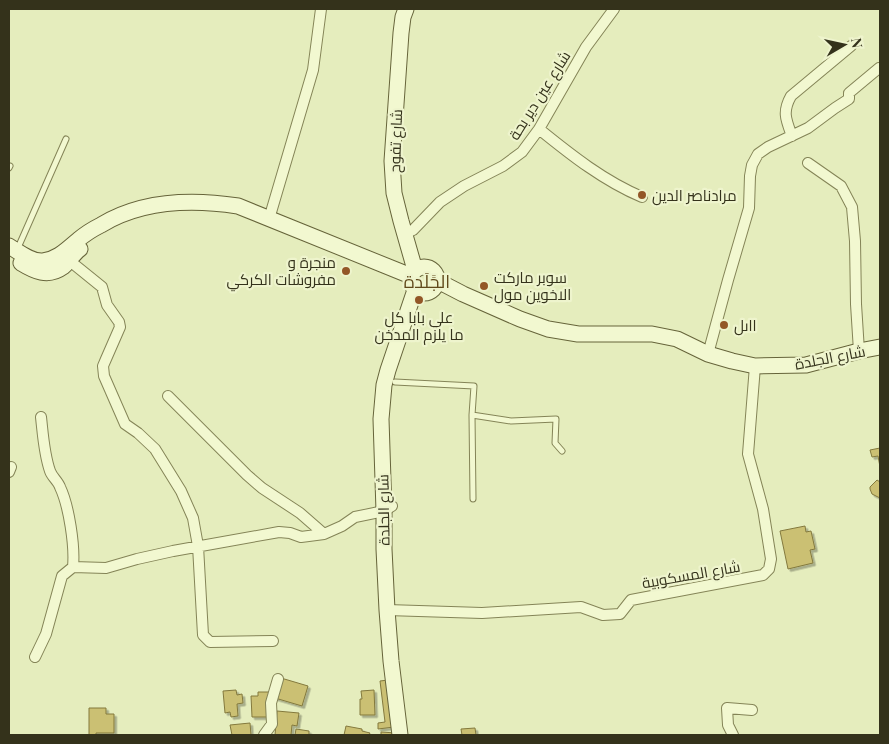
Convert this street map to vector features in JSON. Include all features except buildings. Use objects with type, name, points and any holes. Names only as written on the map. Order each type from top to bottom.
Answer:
[{"type":"street","points":[[269,219],[313,70],[321,9]]},
{"type":"street","name":"شارع تفوح","points":[[406,9],[401,33],[392,161],[394,193],[409,232]]},
{"type":"street","points":[[414,9],[409,30],[401,169],[409,232],[423,281]]},
{"type":"street","name":"شارع عين دير بحة","points":[[409,232],[440,202],[464,186],[503,166],[522,152],[539,129],[586,48],[614,9]]},
{"type":"street","points":[[792,136],[785,112],[786,105],[791,96],[851,46]]},
{"type":"street","points":[[708,354],[749,208],[750,176],[755,159],[763,150],[808,128],[849,99],[849,94],[879,68]]},
{"type":"street","points":[[539,129],[577,160],[627,191],[642,197]]},
{"type":"street","points":[[808,163],[841,186],[852,207],[859,351]]},
{"type":"street","points":[[11,251],[33,270],[48,272],[62,267],[65,257],[126,220],[151,212],[175,208],[212,209],[269,219],[423,281]]},
{"type":"street","points":[[65,257],[102,287],[106,305],[120,327],[103,366],[104,376],[125,424],[155,449],[181,492],[193,518],[198,546],[202,635],[210,642],[273,641]]},
{"type":"street","name":"شارع الجلدة","points":[[423,281],[463,294],[548,329],[578,334],[652,334],[677,339],[708,354],[755,366],[806,365],[880,347]]},
{"type":"street","name":"شارع الجلدة","points":[[409,735],[384,549],[388,509],[391,408],[395,382],[423,281]]},
{"type":"street","name":"شارع الجلدة","points":[[388,509],[381,419],[384,385],[388,370],[423,281]]},
{"type":"street","name":"شارع المسكوبية","points":[[392,610],[482,613],[581,607],[603,615],[620,614],[631,600],[645,596],[763,575],[769,569],[771,559],[763,508],[748,454],[755,366]]},
{"type":"street","points":[[168,396],[247,475],[262,488],[300,513],[324,534]]},
{"type":"street","points":[[34,657],[46,634],[62,576],[73,566],[74,553],[67,508],[60,486],[50,472],[41,417]]},
{"type":"street","points":[[73,566],[106,568],[137,559],[198,546],[279,532],[301,537],[324,534],[342,526],[355,517],[388,509]]},
{"type":"street","name":"شارع الجلدة","points":[[392,610],[391,661],[400,735]]},
{"type":"street","points":[[264,735],[272,724],[271,703],[278,679]]},
{"type":"street","points":[[733,735],[728,725],[728,708],[752,710]]},
{"type":"lane","points":[[11,251],[66,139]]},
{"type":"lane","points":[[395,382],[474,386],[472,415],[473,499]]},
{"type":"lane","points":[[472,415],[510,421],[556,419],[555,443],[562,451]]},
{"type":"place","name":"مرادناصر الدين","points":[[642,195]]},
{"type":"place","name":"منجرة و مفروشات الكركي","points":[[346,271]]},
{"type":"place","name":"سوبر ماركت الاخوين مول","points":[[484,286]]},
{"type":"place","name":"علي بابا كل ما يلزم المدخن","points":[[419,300]]},
{"type":"place","name":"ااىل","points":[[724,325]]},
{"type":"district","name":"الجًلَدة","points":[[427,281]]}]
